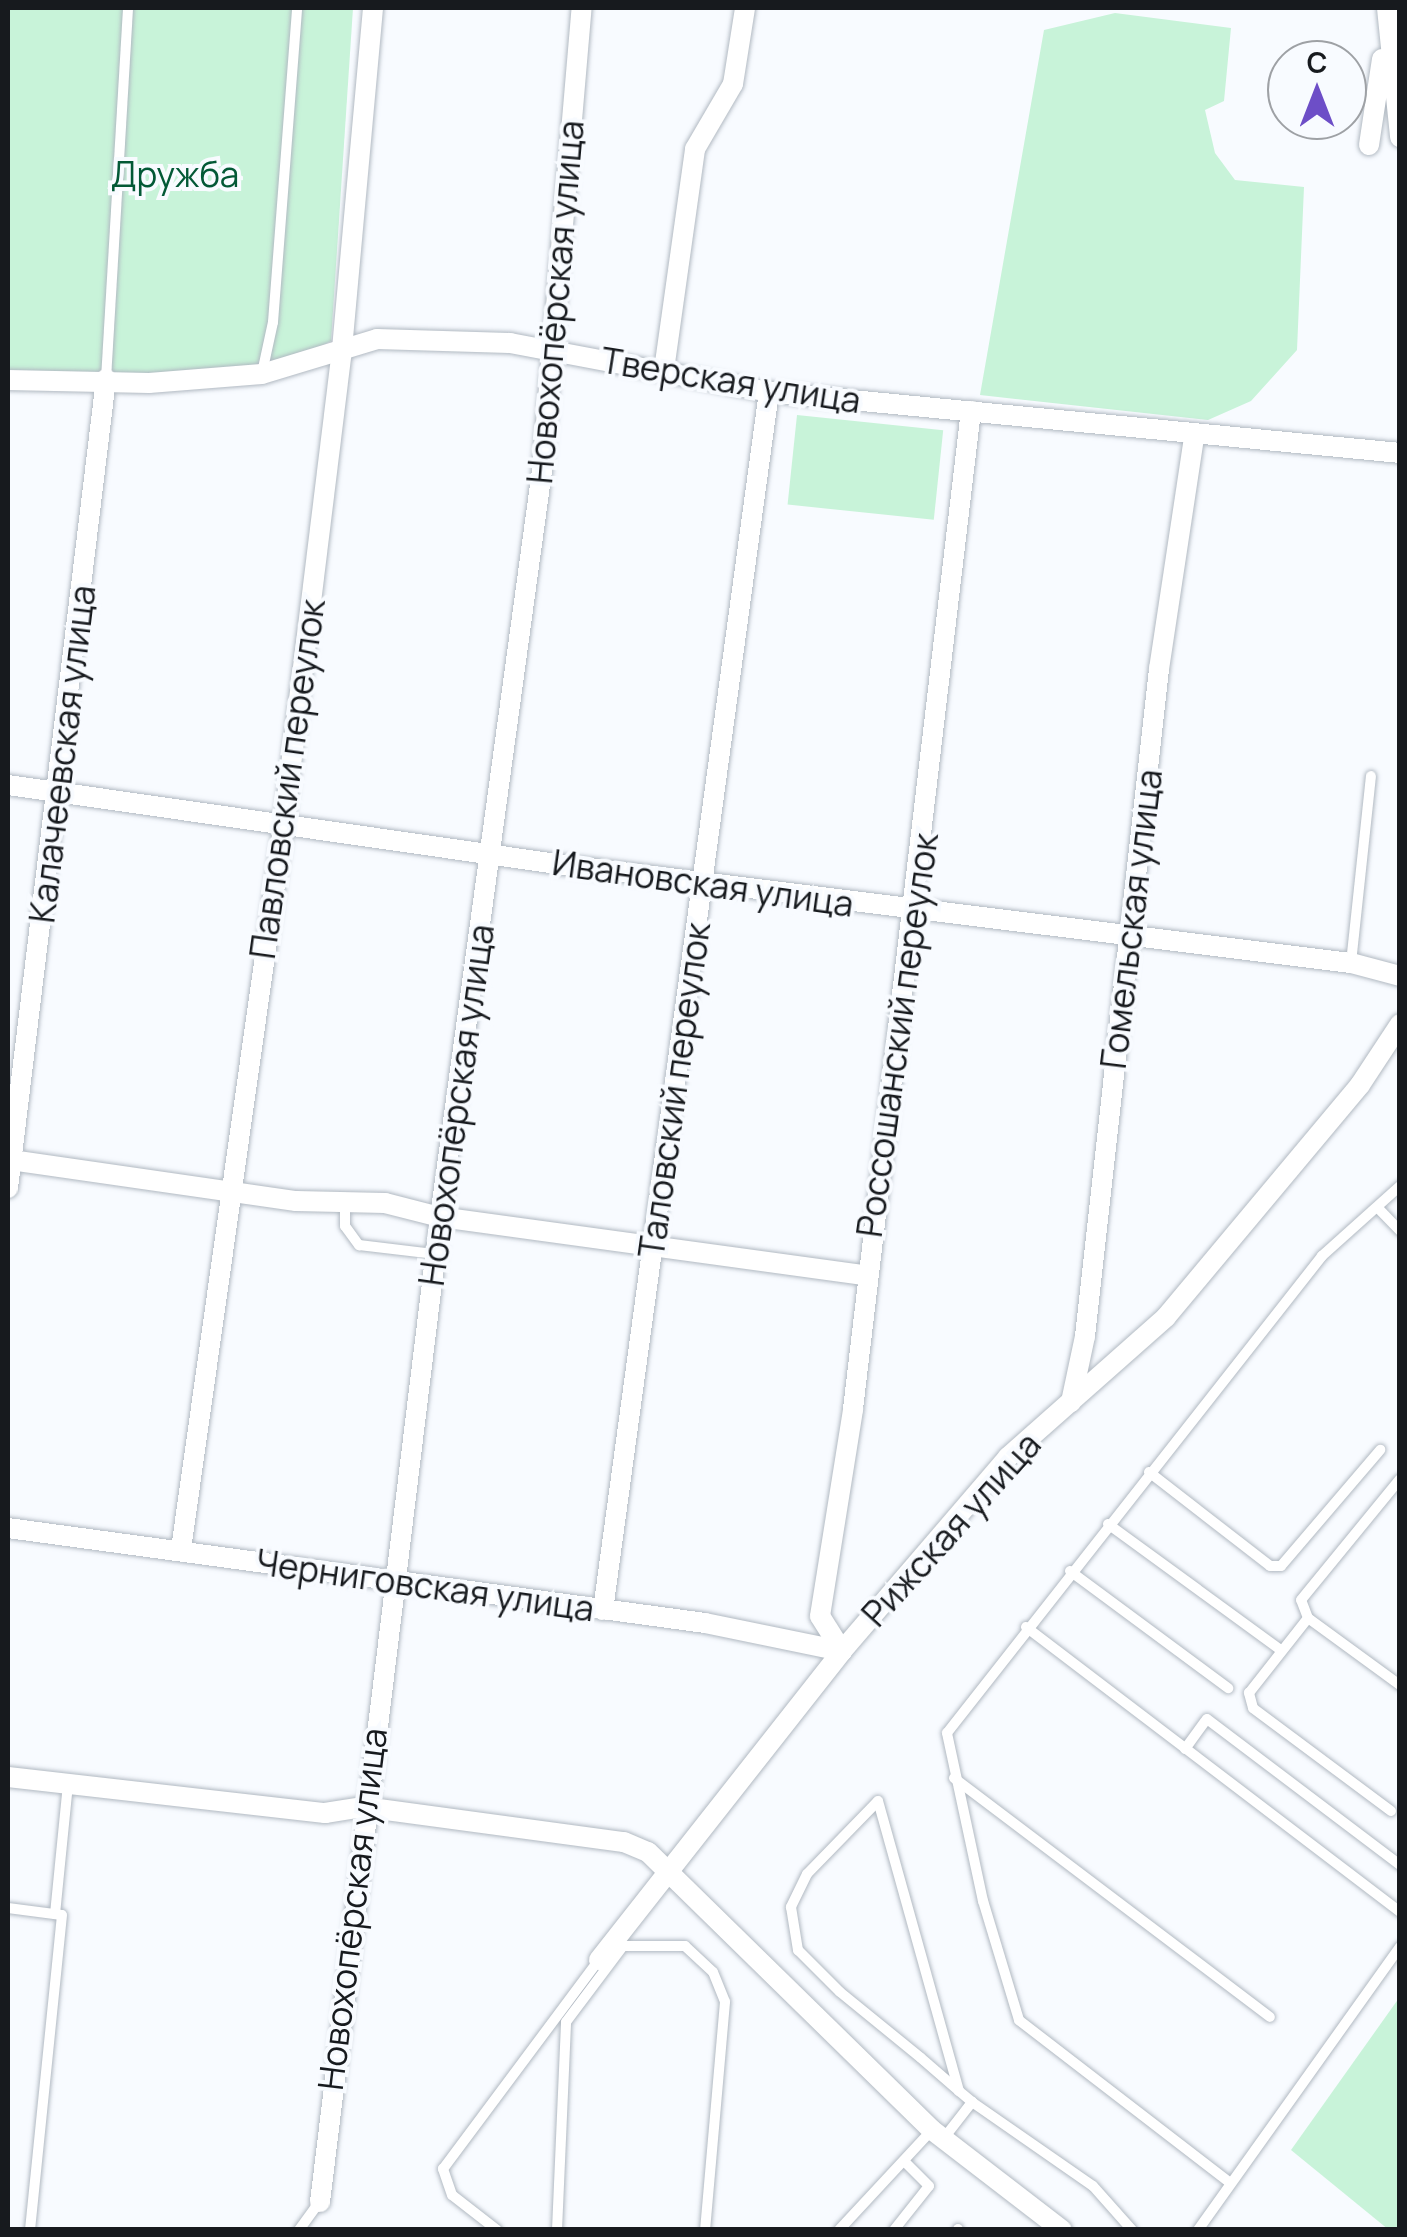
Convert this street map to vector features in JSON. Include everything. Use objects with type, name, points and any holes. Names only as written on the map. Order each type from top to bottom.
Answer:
[{"type":"street","name":"Павловский переулок","points":[[181,1548],[284,822],[342,350],[373,8]]},
{"type":"street","name":"Новохопёрская улица","points":[[320,2202],[364,1807],[542,470],[582,8]]},
{"type":"street","points":[[664,370],[695,149],[733,84],[745,8]]},
{"type":"street","points":[[1387,17],[1400,137]]},
{"type":"street","points":[[1369,144],[1387,17]]},
{"type":"street","name":"Тверская улица","points":[[8,380],[106,378],[150,383],[262,374],[376,339],[510,343],[770,392],[1194,437],[1400,453]]},
{"type":"street","name":"Калачеевская улица","points":[[8,1188],[106,378]]},
{"type":"street","name":"Таловский переулок","points":[[602,1610],[770,392]]},
{"type":"street","name":"Россошанский переулок","points":[[842,1652],[820,1616],[852,1409],[971,411]]},
{"type":"street","name":"Гомельская улица","points":[[1071,1402],[1132,933],[1159,669],[1194,437]]},
{"type":"street","name":"Ивановская улица","points":[[8,785],[58,796],[284,822],[914,911],[1132,933],[1351,962],[1400,976]]},
{"type":"street","name":"Рижская улица","points":[[599,1960],[668,1867],[842,1652],[1008,1457],[1166,1317],[1360,1086],[1400,1024]]},
{"type":"street","points":[[11,1160],[229,1193],[346,1202],[865,1275]]},
{"type":"street","name":"Черниговская улица","points":[[8,1528],[181,1548],[394,1586],[602,1610],[842,1652]]},
{"type":"street","points":[[8,1777],[324,1813],[364,1807],[624,1842],[668,1867],[695,1901],[938,2135],[1062,2230]]},
{"type":"lane","points":[[106,378],[128,8]]},
{"type":"lane","points":[[262,374],[273,322],[297,8]]},
{"type":"lane","points":[[1351,962],[1371,776]]},
{"type":"lane","points":[[1229,2182],[1019,2020],[953,1777],[947,1733],[1070,1571],[1322,1256],[1400,1186]]},
{"type":"lane","points":[[346,1202],[346,1226],[360,1245],[435,1254]]},
{"type":"lane","points":[[1378,1208],[1400,1231]]},
{"type":"lane","points":[[1149,1472],[1270,1566],[1281,1566],[1380,1450]]},
{"type":"lane","points":[[1400,1479],[1301,1600],[1308,1618],[1400,1685]]},
{"type":"lane","points":[[1108,1524],[1282,1651]]},
{"type":"lane","points":[[1070,1571],[1228,1688]]},
{"type":"lane","points":[[1308,1618],[1249,1693],[1253,1708],[1391,1811]]},
{"type":"lane","points":[[1026,1627],[1400,1912]]},
{"type":"lane","points":[[1185,1749],[1207,1719],[1400,1866]]},
{"type":"lane","points":[[953,1777],[1270,2017]]},
{"type":"lane","points":[[55,1914],[68,1782]]},
{"type":"lane","points":[[959,2091],[878,1801],[807,1874],[792,1907],[798,1950],[959,2091],[972,2102],[1092,2186],[1132,2230]]},
{"type":"lane","points":[[8,1908],[62,1915],[30,2230]]},
{"type":"lane","points":[[557,2230],[566,2022],[623,1946],[685,1946],[714,1972],[725,2002],[705,2230]]},
{"type":"lane","points":[[1198,2230],[1400,1947]]},
{"type":"lane","points":[[498,2230],[452,2195],[443,2169],[599,1960]]},
{"type":"lane","points":[[839,2230],[904,2161],[972,2102]]},
{"type":"lane","points":[[894,2230],[929,2186],[904,2161]]},
{"type":"lane","points":[[299,2230],[320,2202]]},
{"type":"green space","name":"Дружба","points":[[8,8],[353,8],[331,341],[269,374],[8,373]]},
{"type":"green space","points":[[1115,13],[1231,28],[1224,101],[1205,110],[1215,153],[1235,180],[1304,187],[1297,350],[1251,401],[1208,420],[980,395],[1044,30]]},
{"type":"green space","points":[[797,415],[943,430],[934,520],[788,505]]},
{"type":"green space","points":[[1399,1998],[1400,2229],[1389,2230],[1291,2150]]}]
